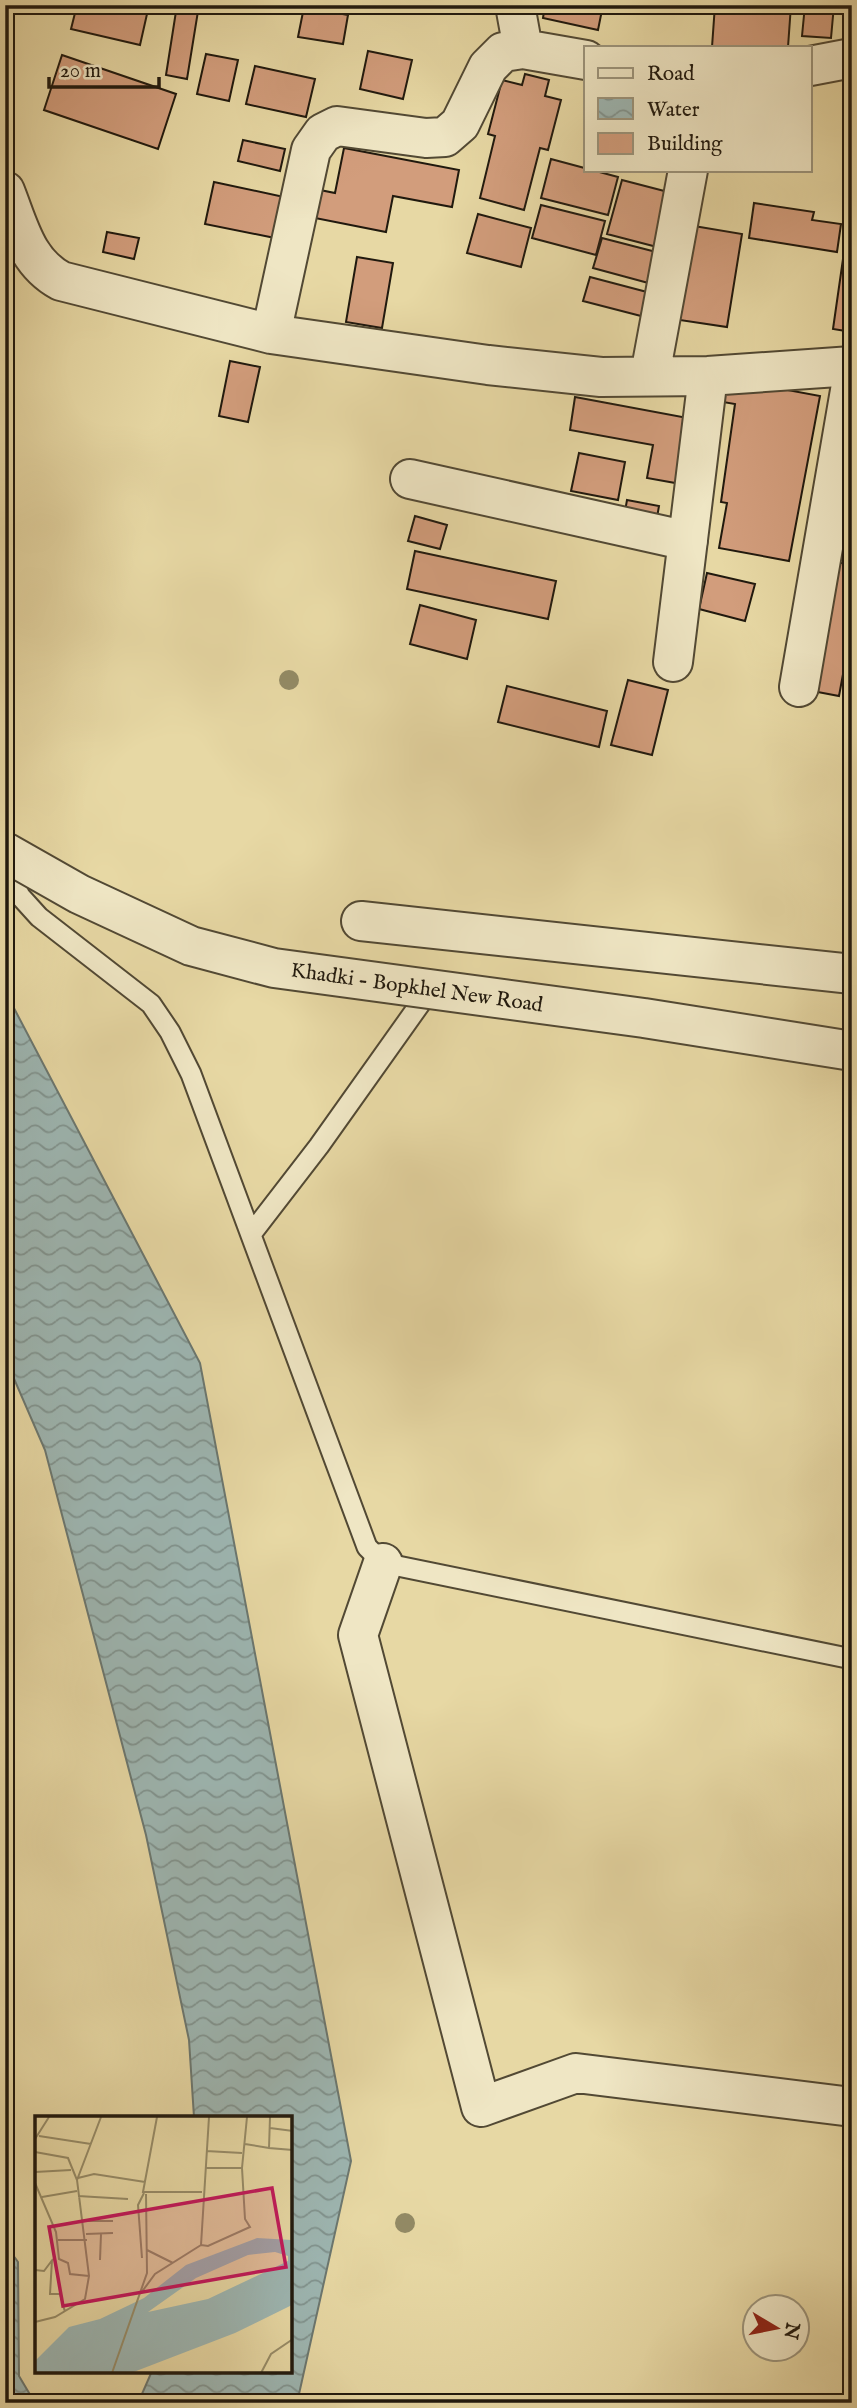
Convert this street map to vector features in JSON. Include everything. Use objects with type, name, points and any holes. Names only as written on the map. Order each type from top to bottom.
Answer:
[{"type":"street","points":[[515,5],[523,49]]},
{"type":"street","points":[[271,334],[311,150],[323,133],[337,126],[426,138],[445,137],[460,124],[488,67],[503,51],[523,49],[584,60]]},
{"type":"street","points":[[812,66],[852,58]]},
{"type":"street","points":[[650,375],[688,172]]},
{"type":"street","points":[[5,191],[29,252],[44,272],[61,281],[271,334],[500,366],[601,377],[708,376],[852,366]]},
{"type":"street","points":[[673,662],[708,376]]},
{"type":"street","points":[[799,687],[852,379]]},
{"type":"street","points":[[410,479],[688,541]]},
{"type":"street","name":"Khadki - Bopkhel New Road","points":[[5,852],[79,894],[191,946],[274,968],[644,1018],[852,1051]]},
{"type":"street","points":[[361,921],[852,974]]},
{"type":"street","points":[[383,1563],[358,1635],[481,2107],[576,2073],[852,2107]]},
{"type":"lane","points":[[5,866],[20,896],[39,917],[151,1004],[170,1032],[191,1074],[252,1233],[367,1547],[383,1563],[852,1659]]},
{"type":"lane","points":[[252,1233],[319,1146],[435,984]]},
{"type":"water","points":[[5,991],[200,1363],[351,2161],[297,2403],[138,2403],[151,2373],[292,2373],[292,2116],[194,2116],[189,2040],[146,1835],[45,1450],[5,1358]]},
{"type":"water","points":[[5,2244],[18,2262],[19,2376],[35,2403],[5,2403]]},
{"type":"building","points":[[77,5],[110,5],[147,14],[140,45],[71,29]]},
{"type":"building","points":[[177,5],[199,5],[187,79],[166,75]]},
{"type":"building","points":[[545,5],[603,5],[598,30],[543,18]]},
{"type":"building","points":[[715,5],[791,5],[788,46],[712,46]]},
{"type":"building","points":[[805,5],[834,5],[831,38],[802,36]]},
{"type":"building","points":[[304,7],[348,15],[343,44],[298,37]]},
{"type":"building","points":[[368,51],[412,60],[403,99],[360,89]]},
{"type":"building","points":[[206,54],[238,60],[229,101],[197,94]]},
{"type":"building","points":[[62,55],[176,94],[158,149],[44,110]]},
{"type":"building","points":[[255,66],[315,79],[306,117],[246,104]]},
{"type":"building","points":[[525,74],[549,80],[545,96],[561,100],[548,150],[540,148],[524,210],[480,198],[495,136],[488,134],[502,80],[522,85]]},
{"type":"building","points":[[243,140],[285,149],[280,171],[238,161]]},
{"type":"building","points":[[344,148],[459,170],[452,207],[393,196],[386,232],[310,217],[315,189],[335,193]]},
{"type":"building","points":[[551,159],[584,168],[584,172],[599,172],[618,177],[608,215],[541,198]]},
{"type":"building","points":[[622,180],[672,193],[657,247],[607,234]]},
{"type":"building","points":[[214,182],[284,197],[275,238],[205,224]]},
{"type":"building","points":[[754,203],[814,212],[812,220],[841,224],[837,252],[749,238]]},
{"type":"building","points":[[541,205],[605,221],[596,255],[532,238]]},
{"type":"building","points":[[478,214],[531,228],[521,267],[467,253]]},
{"type":"building","points":[[688,225],[742,234],[727,327],[673,319]]},
{"type":"building","points":[[107,232],[139,238],[134,259],[103,252]]},
{"type":"building","points":[[602,238],[660,253],[652,284],[593,268]]},
{"type":"building","points":[[357,257],[393,263],[382,328],[346,322]]},
{"type":"building","points":[[843,259],[852,261],[852,332],[833,329]]},
{"type":"building","points":[[590,277],[647,292],[641,316],[583,301]]},
{"type":"building","points":[[230,361],[260,367],[248,422],[219,416]]},
{"type":"building","points":[[728,379],[820,396],[789,561],[719,548],[727,503],[721,502],[735,404],[723,402]]},
{"type":"building","points":[[575,397],[693,419],[681,484],[647,478],[653,445],[570,430]]},
{"type":"building","points":[[579,453],[625,462],[618,500],[571,491]]},
{"type":"building","points":[[627,500],[659,506],[656,523],[624,517]]},
{"type":"building","points":[[415,516],[447,525],[440,549],[408,541]]},
{"type":"building","points":[[415,551],[556,581],[548,619],[407,589]]},
{"type":"building","points":[[831,561],[852,565],[852,659],[846,658],[839,696],[807,690]]},
{"type":"building","points":[[707,573],[755,584],[745,621],[699,609]]},
{"type":"building","points":[[420,605],[476,620],[467,659],[410,644]]},
{"type":"building","points":[[628,680],[668,690],[652,755],[611,745]]},
{"type":"building","points":[[507,686],[607,711],[599,747],[498,722]]}]
